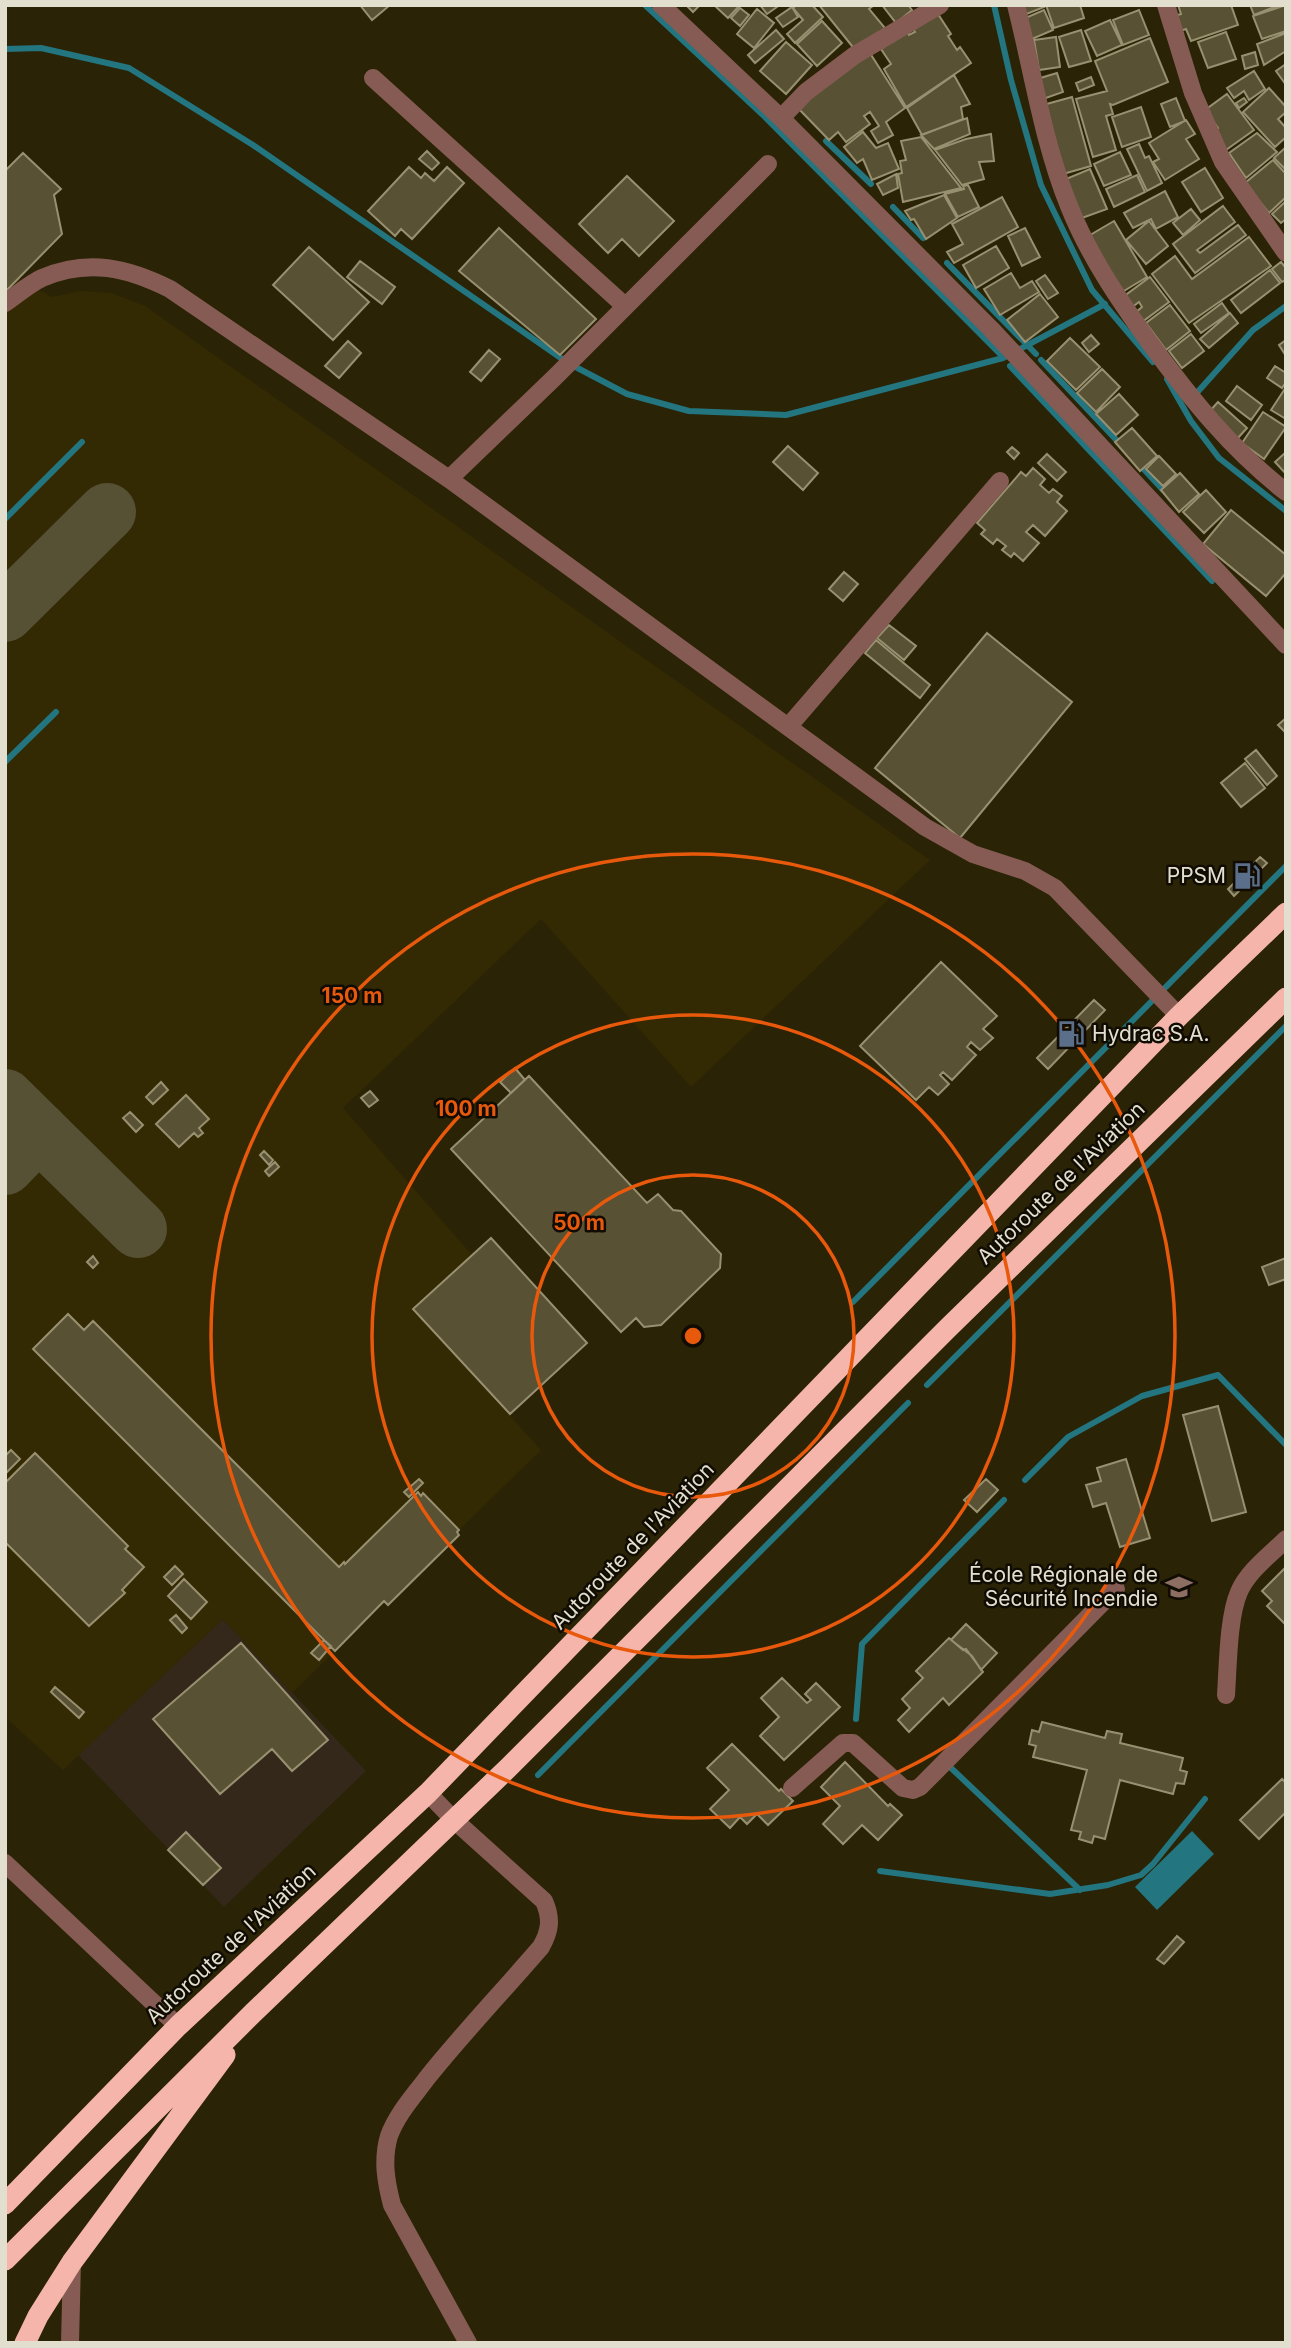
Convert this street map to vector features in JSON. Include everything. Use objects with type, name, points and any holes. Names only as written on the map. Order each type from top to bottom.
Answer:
[{"type":"highway","name":"Autoroute de l'Aviation","points":[[5,2204],[178,2026],[428,1793],[1179,1016],[1286,913]]},
{"type":"highway","name":"Autoroute de l'Aviation","points":[[5,2260],[254,2012],[518,1758],[948,1328],[1286,998]]},
{"type":"highway","points":[[25,2343],[38,2316],[72,2262],[200,2090],[254,2012]]},
{"type":"street","points":[[661,5],[781,118],[991,329],[1286,646]]},
{"type":"street","points":[[781,118],[806,92],[855,55],[940,5]]},
{"type":"street","points":[[1016,5],[1047,137],[1069,205],[1090,252],[1119,300],[1209,421],[1241,454],[1286,492]]},
{"type":"street","points":[[1166,5],[1193,93],[1223,162],[1286,253]]},
{"type":"street","points":[[373,79],[625,306]]},
{"type":"street","points":[[449,479],[768,164]]},
{"type":"street","points":[[5,303],[41,279],[78,268],[114,267],[141,274],[170,289],[449,479],[925,827],[973,854],[1024,871],[1055,888],[1179,1016]]},
{"type":"street","points":[[788,727],[1000,481]]},
{"type":"street","points":[[1226,1695],[1238,1593],[1248,1577],[1286,1539]]},
{"type":"street","points":[[792,1788],[848,1741],[903,1788],[913,1790],[920,1787],[1116,1589]]},
{"type":"street","points":[[428,1793],[544,1902],[550,1914],[549,1933],[541,1947],[445,2056],[396,2118],[386,2149],[386,2182],[392,2205],[468,2343]]},
{"type":"street","points":[[5,1863],[178,2026]]},
{"type":"street","points":[[70,2343],[72,2262]]},
{"type":"shaded area","points":[[5,270],[52,297],[80,291],[112,293],[145,306],[930,860],[691,1087],[541,919],[343,1108],[472,1255],[413,1309],[541,1450],[292,1693],[223,1619],[63,1770],[5,1717]]},
{"type":"shaded area","points":[[223,1619],[366,1771],[224,1907],[78,1755]]},
{"type":"water","points":[[1192,1831],[1214,1854],[1157,1910],[1135,1887]]},
{"type":"building","points":[[360,5],[390,5],[372,20]]},
{"type":"building","points":[[686,5],[700,5],[693,12]]},
{"type":"building","points":[[714,5],[740,5],[728,18]]},
{"type":"building","points":[[760,5],[776,5],[777,7],[767,14]]},
{"type":"building","points":[[796,5],[812,5],[823,17],[795,43],[787,34],[803,20],[793,8]]},
{"type":"building","points":[[819,5],[874,5],[869,9],[885,28],[856,51]]},
{"type":"building","points":[[882,5],[908,5],[912,10],[896,23]]},
{"type":"building","points":[[1020,5],[1043,5],[1044,7],[1024,15]]},
{"type":"building","points":[[1046,5],[1080,5],[1084,18],[1054,28]]},
{"type":"building","points":[[1178,5],[1231,5],[1238,25],[1191,41],[1186,29],[1180,31],[1174,16],[1181,14]]},
{"type":"building","points":[[1250,5],[1279,5],[1254,15]]},
{"type":"building","points":[[1286,5],[1286,31],[1262,39],[1253,16]]},
{"type":"building","points":[[792,7],[798,17],[783,27],[776,18]]},
{"type":"building","points":[[740,8],[749,15],[740,26],[731,18]]},
{"type":"building","points":[[757,9],[774,23],[754,48],[737,34]]},
{"type":"building","points":[[1044,10],[1053,30],[1032,39],[1023,19]]},
{"type":"building","points":[[1139,10],[1149,35],[1123,45],[1113,20]]},
{"type":"building","points":[[936,11],[951,34],[948,36],[957,50],[960,47],[971,63],[906,107],[884,69],[891,64],[881,49],[907,31],[909,35],[915,32],[912,28]]},
{"type":"building","points":[[1110,20],[1122,45],[1097,56],[1085,31]]},
{"type":"building","points":[[822,21],[842,43],[817,66],[797,44]]},
{"type":"building","points":[[776,30],[784,39],[755,63],[748,55]]},
{"type":"building","points":[[1081,30],[1091,61],[1069,67],[1059,37]]},
{"type":"building","points":[[1226,32],[1236,59],[1208,68],[1198,42]]},
{"type":"building","points":[[1286,33],[1286,51],[1264,65],[1257,44]]},
{"type":"building","points":[[1056,37],[1060,67],[1039,70],[1034,40]]},
{"type":"building","points":[[1150,38],[1168,82],[1110,104],[1113,114],[1106,116],[1116,150],[1093,157],[1076,99],[1107,91],[1095,61]]},
{"type":"building","points":[[786,42],[812,65],[786,94],[760,71]]},
{"type":"building","points":[[868,50],[905,108],[886,122],[893,135],[878,143],[871,131],[879,126],[870,112],[864,116],[870,124],[846,142],[838,132],[829,140],[796,106]]},
{"type":"building","points":[[1255,52],[1258,65],[1245,69],[1242,56]]},
{"type":"building","points":[[1286,64],[1286,85],[1276,71]]},
{"type":"building","points":[[1254,71],[1265,89],[1249,100],[1244,91],[1234,98],[1227,88]]},
{"type":"building","points":[[1057,73],[1063,92],[1043,99],[1037,79]]},
{"type":"building","points":[[954,75],[970,104],[961,107],[963,119],[922,135],[907,108]]},
{"type":"building","points":[[1091,77],[1094,85],[1079,91],[1076,83]]},
{"type":"building","points":[[1269,88],[1286,107],[1286,112],[1278,119],[1286,128],[1286,137],[1275,147],[1243,112]]},
{"type":"building","points":[[1227,94],[1254,130],[1226,150],[1212,132],[1218,128],[1205,110]]},
{"type":"building","points":[[1072,97],[1091,166],[1063,174],[1043,105]]},
{"type":"building","points":[[1176,98],[1185,121],[1170,127],[1161,104]]},
{"type":"building","points":[[1244,98],[1247,102],[1239,108],[1236,103]]},
{"type":"building","points":[[1141,107],[1151,137],[1122,147],[1112,117]]},
{"type":"building","points":[[967,118],[970,134],[934,149],[921,135]]},
{"type":"building","points":[[1186,120],[1195,134],[1186,139],[1199,159],[1165,180],[1153,162],[1159,159],[1149,143]]},
{"type":"building","points":[[863,132],[876,148],[888,143],[899,169],[872,180],[863,159],[857,163],[844,147]]},
{"type":"building","points":[[1257,133],[1277,152],[1246,178],[1229,153]]},
{"type":"building","points":[[991,134],[994,161],[979,162],[984,179],[962,185],[935,150]]},
{"type":"building","points":[[921,137],[961,188],[903,202],[898,174],[902,173],[900,161],[906,160],[901,141]]},
{"type":"building","points":[[1139,144],[1145,158],[1149,156],[1162,183],[1147,191],[1127,149]]},
{"type":"building","points":[[1286,147],[1286,170],[1274,158]]},
{"type":"building","points":[[427,151],[439,163],[432,170],[419,159]]},
{"type":"building","points":[[1120,152],[1131,175],[1104,186],[1094,164]]},
{"type":"building","points":[[23,153],[61,189],[54,195],[62,234],[5,292],[5,171]]},
{"type":"building","points":[[1273,160],[1286,174],[1286,197],[1269,213],[1245,183]]},
{"type":"building","points":[[409,167],[421,178],[425,173],[434,181],[447,167],[464,183],[412,239],[401,229],[395,236],[368,211]]},
{"type":"building","points":[[1205,168],[1223,198],[1201,212],[1182,182]]},
{"type":"building","points":[[1090,169],[1107,209],[1082,218],[1066,179]]},
{"type":"building","points":[[896,174],[898,188],[883,195],[877,184]]},
{"type":"building","points":[[1137,175],[1145,192],[1114,207],[1106,189]]},
{"type":"building","points":[[627,176],[674,221],[639,256],[622,239],[608,253],[579,224]]},
{"type":"building","points":[[968,185],[979,207],[958,217],[945,194],[964,189],[963,186]]},
{"type":"building","points":[[1165,191],[1178,217],[1156,229],[1151,219],[1133,228],[1124,213]]},
{"type":"building","points":[[944,195],[957,218],[926,239],[914,219],[911,220],[905,211]]},
{"type":"building","points":[[1002,197],[1018,227],[954,263],[947,252],[963,244],[952,224]]},
{"type":"building","points":[[1286,201],[1286,219],[1281,223],[1272,214]]},
{"type":"building","points":[[1223,206],[1235,222],[1197,250],[1200,253],[1238,225],[1246,235],[1195,273],[1173,244]]},
{"type":"building","points":[[1191,209],[1200,220],[1183,235],[1173,223]]},
{"type":"building","points":[[1114,221],[1147,277],[1119,294],[1085,238]]},
{"type":"building","points":[[1149,221],[1168,246],[1146,264],[1126,240]]},
{"type":"building","points":[[499,228],[596,319],[560,355],[459,271]]},
{"type":"building","points":[[1025,228],[1040,257],[1022,266],[1008,236]]},
{"type":"building","points":[[1249,237],[1271,266],[1189,323],[1152,274],[1175,256],[1192,279]]},
{"type":"building","points":[[996,246],[1009,268],[976,288],[963,265]]},
{"type":"building","points":[[309,247],[369,302],[333,340],[273,285]]},
{"type":"building","points":[[360,261],[395,287],[382,304],[347,277]]},
{"type":"building","points":[[1281,262],[1286,268],[1286,280],[1282,282],[1272,269]]},
{"type":"building","points":[[1270,270],[1280,283],[1241,313],[1231,300]]},
{"type":"building","points":[[1011,273],[1020,288],[1032,281],[1039,292],[1000,315],[984,289]]},
{"type":"building","points":[[1045,275],[1058,293],[1048,299],[1036,281]]},
{"type":"building","points":[[1150,277],[1169,302],[1142,322],[1135,313],[1142,307],[1139,302],[1131,308],[1123,297]]},
{"type":"building","points":[[1040,294],[1058,317],[1025,342],[1007,320]]},
{"type":"building","points":[[1222,303],[1229,313],[1201,333],[1194,324]]},
{"type":"building","points":[[1170,305],[1190,331],[1166,350],[1146,323]]},
{"type":"building","points":[[1230,313],[1238,323],[1209,348],[1200,339]]},
{"type":"building","points":[[1191,334],[1204,351],[1182,368],[1169,351]]},
{"type":"building","points":[[1091,335],[1099,344],[1089,352],[1082,343]]},
{"type":"building","points":[[1070,338],[1100,367],[1076,390],[1047,361]]},
{"type":"building","points":[[1286,340],[1286,356],[1279,345]]},
{"type":"building","points":[[348,341],[361,353],[339,378],[325,366]]},
{"type":"building","points":[[489,350],[500,359],[481,381],[470,372]]},
{"type":"building","points":[[1275,366],[1286,373],[1286,382],[1282,388],[1267,378]]},
{"type":"building","points":[[1102,369],[1120,387],[1096,412],[1077,393]]},
{"type":"building","points":[[1237,386],[1262,405],[1251,420],[1226,401]]},
{"type":"building","points":[[1286,387],[1286,419],[1271,410]]},
{"type":"building","points":[[1119,394],[1138,415],[1116,435],[1096,414]]},
{"type":"building","points":[[1218,402],[1247,428],[1237,439],[1208,413]]},
{"type":"building","points":[[1263,412],[1286,427],[1264,459],[1242,443]]},
{"type":"building","points":[[1132,428],[1157,456],[1140,471],[1115,442]]},
{"type":"building","points":[[788,446],[818,473],[803,490],[773,462]]},
{"type":"building","points":[[1012,447],[1019,453],[1014,459],[1007,452]]},
{"type":"building","points":[[1286,452],[1286,474],[1275,462]]},
{"type":"building","points":[[1047,454],[1066,472],[1057,481],[1038,463]]},
{"type":"building","points":[[1159,456],[1176,474],[1163,486],[1146,469]]},
{"type":"building","points":[[1033,468],[1045,479],[1040,485],[1049,493],[1053,489],[1062,496],[1057,502],[1067,511],[1045,536],[1033,525],[1026,532],[1039,543],[1023,561],[1014,553],[1011,557],[1002,550],[1006,546],[997,539],[993,544],[981,534],[985,530],[977,523],[1021,472],[1026,476]]},
{"type":"building","points":[[1180,473],[1199,494],[1179,512],[1161,490]]},
{"type":"building","points":[[1206,490],[1226,512],[1204,533],[1183,512]]},
{"type":"building","points":[[1231,510],[1286,555],[1286,573],[1266,596],[1203,544]]},
{"type":"building","points":[[844,572],[858,584],[843,601],[829,589]]},
{"type":"building","points":[[889,625],[916,646],[904,660],[877,638]]},
{"type":"building","points":[[987,633],[1072,702],[960,838],[875,768]]},
{"type":"building","points":[[876,640],[930,685],[920,698],[865,653]]},
{"type":"building","points":[[1286,718],[1286,733],[1278,725]]},
{"type":"building","points":[[1256,750],[1277,776],[1267,785],[1245,759]]},
{"type":"building","points":[[1245,763],[1265,788],[1241,807],[1221,783]]},
{"type":"building","name":"PPSM","points":[[1260,857],[1267,863],[1234,896],[1228,889]]},
{"type":"building","points":[[941,962],[997,1016],[983,1029],[993,1038],[980,1050],[971,1042],[967,1047],[976,1055],[952,1080],[943,1072],[940,1075],[949,1084],[938,1095],[929,1087],[916,1100],[860,1046]]},
{"type":"building","name":"Hydrac S.A.","points":[[1094,1000],[1105,1010],[1048,1069],[1037,1058]]},
{"type":"building","points":[[515,1068],[525,1080],[511,1093],[500,1082]]},
{"type":"building","points":[[529,1076],[647,1203],[658,1194],[673,1210],[681,1211],[721,1254],[720,1268],[661,1325],[644,1327],[636,1318],[621,1332],[451,1149]]},
{"type":"building","points":[[161,1082],[168,1090],[153,1104],[146,1097]]},
{"type":"building","points":[[370,1091],[378,1100],[369,1107],[361,1098]]},
{"type":"building","points":[[186,1095],[209,1119],[199,1128],[203,1133],[198,1137],[194,1133],[179,1147],[156,1124]]},
{"type":"building","points":[[130,1112],[143,1125],[136,1132],[123,1118]]},
{"type":"building","points":[[264,1151],[273,1160],[269,1165],[260,1155]]},
{"type":"building","points":[[275,1162],[279,1167],[269,1176],[265,1171]]},
{"type":"building","points":[[491,1238],[587,1343],[510,1414],[413,1309]]},
{"type":"building","points":[[93,1256],[98,1263],[93,1268],[87,1262]]},
{"type":"building","points":[[1286,1258],[1286,1279],[1269,1285],[1262,1267]]},
{"type":"building","points":[[68,1314],[84,1330],[93,1321],[339,1567],[418,1492],[421,1496],[423,1493],[459,1530],[459,1535],[388,1605],[384,1601],[335,1651],[33,1349]]},
{"type":"building","points":[[1218,1406],[1246,1512],[1212,1521],[1183,1415]]},
{"type":"building","points":[[11,1450],[20,1459],[5,1474],[5,1456]]},
{"type":"building","points":[[35,1453],[128,1546],[125,1549],[144,1567],[122,1590],[125,1593],[89,1626],[5,1542],[5,1483]]},
{"type":"building","points":[[1126,1459],[1150,1538],[1120,1547],[1106,1503],[1093,1507],[1086,1485],[1101,1481],[1097,1468]]},
{"type":"building","points":[[419,1479],[423,1483],[409,1497],[404,1492]]},
{"type":"building","points":[[986,1479],[998,1490],[977,1512],[964,1500]]},
{"type":"building","points":[[175,1566],[183,1574],[172,1585],[164,1577]]},
{"type":"building","points":[[1286,1567],[1286,1625],[1267,1606],[1272,1601],[1262,1591]]},
{"type":"building","points":[[184,1579],[207,1602],[191,1619],[168,1596]]},
{"type":"building","points":[[176,1615],[187,1628],[182,1633],[170,1620]]},
{"type":"building","points":[[966,1624],[997,1653],[981,1670],[972,1656],[951,1640]]},
{"type":"building","points":[[949,1638],[963,1650],[966,1649],[983,1672],[949,1705],[943,1698],[909,1732],[898,1720],[910,1708],[902,1699],[923,1678],[916,1671]]},
{"type":"building","points":[[324,1640],[331,1646],[319,1660],[311,1653]]},
{"type":"building","points":[[241,1643],[328,1740],[292,1771],[272,1749],[220,1794],[153,1719]]},
{"type":"building","points":[[782,1678],[807,1703],[811,1700],[805,1694],[816,1683],[840,1707],[784,1760],[760,1736],[779,1717],[761,1698]]},
{"type":"building","points":[[55,1687],[84,1712],[79,1718],[51,1692]]},
{"type":"building","points":[[1042,1722],[1105,1738],[1107,1731],[1122,1734],[1120,1743],[1183,1758],[1180,1770],[1187,1772],[1184,1784],[1176,1783],[1173,1794],[1120,1780],[1105,1839],[1094,1836],[1092,1843],[1079,1839],[1081,1832],[1071,1830],[1087,1770],[1033,1757],[1036,1746],[1029,1744],[1032,1730],[1039,1732]]},
{"type":"building","points":[[732,1744],[779,1791],[781,1789],[793,1801],[768,1825],[757,1814],[747,1824],[740,1817],[730,1828],[710,1809],[729,1790],[707,1768]]},
{"type":"building","points":[[845,1762],[888,1806],[890,1804],[902,1815],[878,1840],[862,1825],[843,1844],[823,1824],[840,1806],[821,1787]]},
{"type":"building","points":[[1282,1779],[1286,1783],[1286,1812],[1259,1839],[1240,1820]]},
{"type":"building","points":[[186,1832],[221,1868],[203,1885],[168,1850]]},
{"type":"building","points":[[1177,1936],[1184,1942],[1164,1964],[1157,1959]]},
{"type":"waterway","points":[[645,5],[763,115],[1002,356]]},
{"type":"waterway","points":[[994,5],[1011,80],[1041,185],[1092,290],[1153,362]]},
{"type":"waterway","points":[[5,49],[41,48],[129,68],[253,145],[568,363],[627,394],[689,411],[786,415],[1003,358],[1105,304]]},
{"type":"waterway","points":[[826,141],[871,184]]},
{"type":"waterway","points":[[893,207],[923,238]]},
{"type":"waterway","points":[[947,263],[1036,354]]},
{"type":"waterway","points":[[1194,396],[1253,330],[1286,306]]},
{"type":"waterway","points":[[1041,360],[1121,445]]},
{"type":"waterway","points":[[1010,366],[1212,581]]},
{"type":"waterway","points":[[1167,379],[1191,421],[1219,458],[1286,511]]},
{"type":"waterway","points":[[5,519],[82,442]]},
{"type":"waterway","points":[[1138,463],[1163,490]]},
{"type":"waterway","points":[[5,762],[56,712]]},
{"type":"waterway","points":[[853,1302],[1286,866]]},
{"type":"waterway","points":[[927,1385],[1286,1026]]},
{"type":"waterway","points":[[1025,1480],[1068,1437],[1142,1396],[1218,1375],[1286,1445]]},
{"type":"waterway","points":[[538,1775],[908,1403]]},
{"type":"waterway","points":[[856,1719],[862,1644],[1004,1500]]},
{"type":"waterway","points":[[950,1767],[1080,1890]]},
{"type":"waterway","points":[[880,1871],[1050,1894],[1108,1885],[1141,1875],[1205,1799]]},
{"type":"taxiway","points":[[5,613],[107,512]]},
{"type":"taxiway","points":[[5,1098],[138,1229]]},
{"type":"taxiway","points":[[5,1166],[39,1131]]},
{"type":"place","name":"PPSM","points":[[1247,876]]},
{"type":"place","name":"Hydrac S.A.","points":[[1071,1034]]},
{"type":"place","name":"École Régionale de Sécurité Incendie","points":[[1179,1587]]}]
